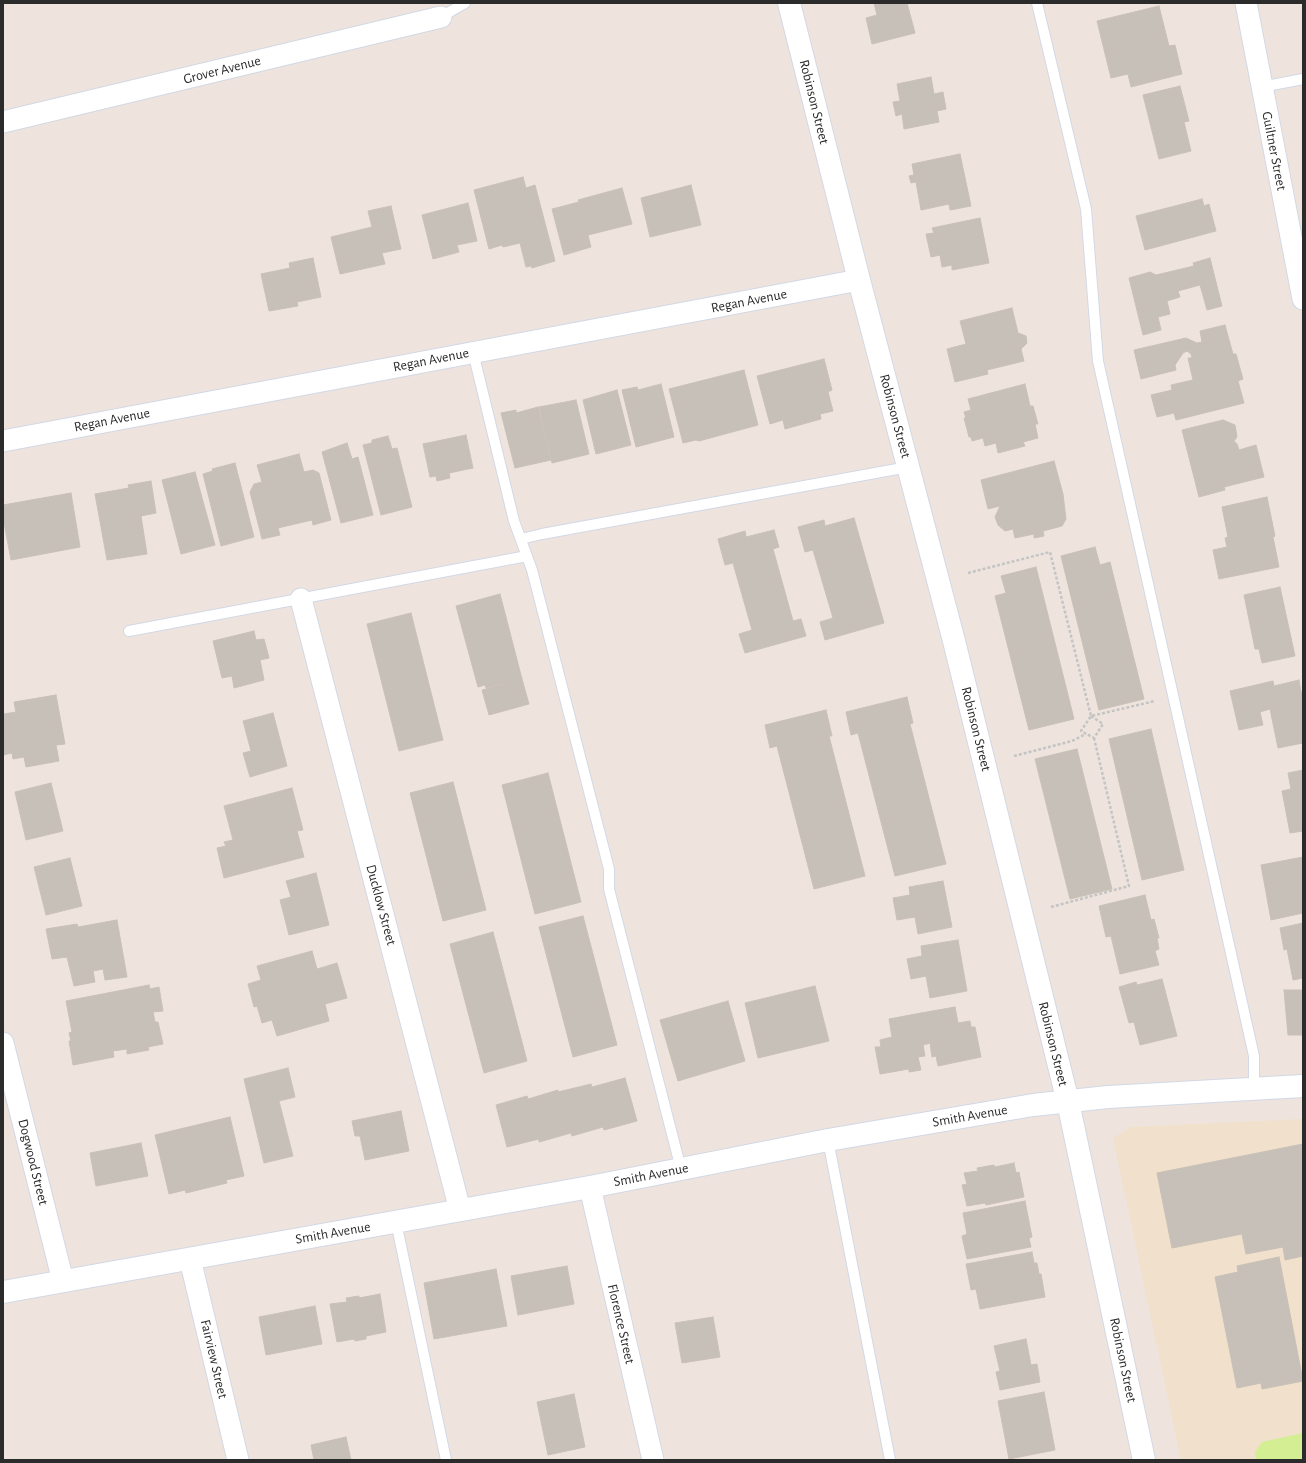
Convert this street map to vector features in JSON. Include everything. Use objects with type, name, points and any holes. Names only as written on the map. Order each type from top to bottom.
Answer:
[{"type":"street","name":"Robinson Street","points":[[789,3],[859,280],[954,641],[1068,1102],[1144,1460]]},
{"type":"street","name":"Guiltner Street","points":[[1246,3],[1261,87],[1300,269],[1303,299]]},
{"type":"street","name":"Grover Avenue","points":[[3,122],[441,17]]},
{"type":"street","name":"Regan Avenue","points":[[3,441],[859,280]]},
{"type":"street","name":"Ducklow Street","points":[[301,599],[460,1210]]},
{"type":"street","name":"Dogwood Street","points":[[3,1042],[63,1281]]},
{"type":"street","name":"Smith Avenue","points":[[3,1292],[590,1187],[828,1140],[1033,1105],[1108,1097],[1303,1086]]},
{"type":"street","name":"Florence Street","points":[[590,1187],[653,1460]]},
{"type":"street","name":"Fairview Street","points":[[190,1259],[238,1460]]},
{"type":"lane","points":[[441,17],[465,3]]},
{"type":"lane","points":[[1037,3],[1086,209],[1098,361],[1254,1056],[1254,1088]]},
{"type":"lane","points":[[1261,87],[1303,79]]},
{"type":"lane","points":[[473,352],[514,521],[527,556],[610,869],[609,889],[681,1169]]},
{"type":"lane","points":[[521,539],[908,467]]},
{"type":"lane","points":[[129,631],[527,556]]},
{"type":"lane","points":[[828,1140],[890,1460]]},
{"type":"lane","points":[[396,1222],[446,1460]]},
{"type":"path","points":[[968,573],[1050,552],[1091,716],[1103,724],[1094,738],[1129,886],[1051,907]]},
{"type":"path","points":[[1094,738],[1081,731],[1091,716],[1174,696]]},
{"type":"path","points":[[1014,756],[1072,741],[1086,734]]},
{"type":"shaded area","points":[[1303,1119],[1303,1460],[1181,1460],[1113,1138],[1131,1127]]},
{"type":"green space","points":[[1303,1433],[1303,1460],[1256,1460],[1255,1452],[1262,1442]]},
{"type":"building","points":[[874,3],[907,3],[915,33],[872,44],[866,18],[877,15]]},
{"type":"building","points":[[1159,6],[1169,46],[1175,45],[1182,74],[1131,87],[1128,74],[1111,78],[1097,21]]},
{"type":"building","points":[[931,77],[934,94],[943,92],[946,109],[937,111],[939,122],[904,129],[902,114],[896,116],[893,102],[900,101],[897,84]]},
{"type":"building","points":[[1180,86],[1189,121],[1184,122],[1191,151],[1159,159],[1143,95]]},
{"type":"building","points":[[960,154],[971,206],[950,210],[949,204],[921,210],[916,182],[911,183],[909,176],[914,175],[912,164]]},
{"type":"building","points":[[523,177],[526,188],[535,185],[555,261],[532,268],[531,266],[526,267],[520,243],[503,247],[502,245],[489,249],[474,190]]},
{"type":"building","points":[[691,185],[701,225],[650,237],[641,198]]},
{"type":"building","points":[[622,188],[632,224],[588,235],[591,247],[564,255],[552,209]]},
{"type":"building","points":[[1202,199],[1204,206],[1209,204],[1216,231],[1145,250],[1136,216]]},
{"type":"building","points":[[468,203],[477,241],[457,245],[459,252],[433,259],[422,215]]},
{"type":"building","points":[[391,206],[401,249],[382,253],[385,264],[340,274],[331,237],[372,227],[368,211]]},
{"type":"building","points":[[980,218],[989,263],[952,270],[952,265],[942,267],[940,255],[931,257],[926,234],[934,233],[932,228]]},
{"type":"building","points":[[313,258],[321,297],[297,302],[298,306],[269,311],[261,274],[290,268],[289,263]]},
{"type":"building","points":[[1210,258],[1222,306],[1207,310],[1200,285],[1178,291],[1180,297],[1167,301],[1170,314],[1158,317],[1161,330],[1143,335],[1129,278],[1150,272],[1156,275],[1194,266],[1193,263]]},
{"type":"building","points":[[1012,308],[1018,333],[1026,336],[1027,343],[1021,349],[1024,361],[987,370],[988,374],[955,382],[947,349],[966,344],[960,321]]},
{"type":"building","points":[[1225,325],[1233,354],[1236,354],[1243,379],[1238,381],[1244,403],[1176,420],[1174,413],[1157,417],[1151,395],[1172,390],[1171,385],[1193,380],[1188,358],[1192,358],[1191,354],[1187,351],[1183,353],[1175,365],[1176,370],[1141,379],[1134,350],[1186,338],[1197,343],[1202,342],[1200,331]]},
{"type":"building","points":[[824,359],[832,390],[828,392],[833,411],[820,414],[821,419],[785,429],[783,420],[770,424],[757,376]]},
{"type":"building","points":[[744,370],[758,425],[699,441],[696,440],[683,443],[669,389]]},
{"type":"building","points":[[661,384],[674,437],[636,447],[622,390],[637,387],[638,390]]},
{"type":"building","points":[[1025,384],[1030,406],[1033,406],[1038,424],[1035,424],[1038,438],[1023,442],[1025,446],[998,453],[996,443],[985,446],[983,438],[972,441],[971,437],[969,437],[964,418],[966,418],[964,412],[971,410],[968,399]]},
{"type":"building","points":[[617,390],[631,445],[596,454],[583,400]]},
{"type":"building","points":[[576,400],[589,454],[552,463],[539,407]]},
{"type":"building","points":[[538,407],[551,460],[515,468],[501,413],[516,410],[516,413]]},
{"type":"building","points":[[1223,420],[1235,425],[1237,437],[1234,441],[1239,450],[1256,445],[1264,477],[1224,487],[1225,490],[1199,497],[1182,430]]},
{"type":"building","points":[[466,435],[473,468],[449,473],[450,478],[437,481],[436,476],[430,477],[423,444]]},
{"type":"building","points":[[388,436],[392,449],[397,448],[412,507],[381,515],[363,445],[372,443],[372,440]]},
{"type":"building","points":[[347,443],[352,459],[358,457],[373,515],[341,523],[322,452]]},
{"type":"building","points":[[299,454],[304,472],[313,470],[319,473],[331,520],[313,525],[312,520],[278,528],[280,535],[262,539],[250,492],[254,484],[262,482],[257,465]]},
{"type":"building","points":[[1054,461],[1063,494],[1066,519],[1062,526],[1043,531],[1044,536],[1034,538],[1034,534],[1015,538],[1013,529],[1005,531],[998,525],[995,517],[1000,506],[988,509],[981,480]]},
{"type":"building","points":[[235,463],[254,537],[221,546],[203,474],[213,471],[212,469]]},
{"type":"building","points":[[195,472],[215,545],[181,554],[162,480]]},
{"type":"building","points":[[151,481],[156,513],[141,516],[147,554],[107,560],[95,494],[129,488],[128,485]]},
{"type":"building","points":[[71,493],[80,547],[11,560],[3,517],[3,505]]},
{"type":"building","points":[[1267,497],[1275,536],[1273,537],[1279,567],[1219,579],[1213,550],[1227,547],[1225,538],[1228,537],[1222,507]]},
{"type":"building","points":[[854,518],[884,623],[825,640],[820,622],[833,618],[813,550],[805,552],[798,527],[824,520],[825,526]]},
{"type":"building","points":[[774,530],[779,547],[773,549],[793,621],[801,619],[806,636],[745,653],[739,634],[752,630],[733,563],[725,565],[718,539],[745,531],[746,537]]},
{"type":"building","points":[[1095,547],[1100,565],[1110,562],[1144,699],[1099,710],[1061,556]]},
{"type":"building","points":[[1036,567],[1074,719],[1029,730],[995,596],[1006,593],[1001,576]]},
{"type":"building","points":[[1280,587],[1295,656],[1262,663],[1259,649],[1255,649],[1244,595]]},
{"type":"building","points":[[500,594],[522,679],[486,688],[485,685],[478,687],[456,606]]},
{"type":"building","points":[[411,613],[443,740],[399,751],[367,624]]},
{"type":"building","points":[[254,631],[256,640],[264,639],[269,658],[260,660],[264,680],[234,688],[232,676],[222,678],[213,641]]},
{"type":"building","points":[[522,679],[529,704],[489,715],[482,690]]},
{"type":"building","points":[[1299,680],[1301,692],[1303,692],[1303,743],[1278,748],[1270,709],[1260,712],[1263,725],[1239,730],[1230,691],[1273,681],[1274,686]]},
{"type":"building","points":[[56,695],[65,744],[56,745],[59,761],[26,767],[24,757],[13,759],[12,753],[3,755],[4,714],[16,712],[14,702]]},
{"type":"building","points":[[907,697],[913,723],[910,724],[946,864],[895,876],[858,733],[851,735],[846,712]]},
{"type":"building","points":[[826,710],[832,736],[829,736],[865,876],[814,889],[777,746],[770,748],[765,725]]},
{"type":"building","points":[[273,713],[287,766],[250,777],[243,753],[251,751],[243,721]]},
{"type":"building","points":[[1151,729],[1184,870],[1142,880],[1109,739]]},
{"type":"building","points":[[1077,749],[1112,889],[1070,899],[1035,759]]},
{"type":"building","points":[[1303,770],[1303,831],[1290,833],[1282,791],[1291,789],[1288,773]]},
{"type":"building","points":[[548,773],[581,902],[535,914],[502,785]]},
{"type":"building","points":[[453,782],[486,910],[443,921],[410,793]]},
{"type":"building","points":[[51,783],[63,831],[26,840],[15,792]]},
{"type":"building","points":[[292,788],[303,830],[297,831],[304,857],[224,878],[217,848],[226,846],[224,842],[233,840],[224,806]]},
{"type":"building","points":[[1303,857],[1303,913],[1271,920],[1261,865]]},
{"type":"building","points":[[70,858],[82,906],[46,915],[34,867]]},
{"type":"building","points":[[316,873],[329,925],[289,935],[280,900],[291,897],[286,881]]},
{"type":"building","points":[[943,881],[952,927],[918,934],[915,917],[897,920],[893,898],[910,895],[909,887]]},
{"type":"building","points":[[1145,895],[1151,920],[1154,919],[1159,938],[1157,938],[1159,949],[1155,951],[1159,965],[1120,974],[1111,936],[1106,937],[1099,906]]},
{"type":"building","points":[[583,916],[617,1045],[573,1057],[539,927]]},
{"type":"building","points":[[117,920],[127,977],[105,980],[103,969],[93,971],[95,982],[74,986],[67,957],[52,959],[46,929],[77,924],[78,927]]},
{"type":"building","points":[[1303,923],[1303,978],[1293,980],[1287,949],[1284,950],[1280,928]]},
{"type":"building","points":[[493,932],[527,1061],[484,1073],[450,944]]},
{"type":"building","points":[[958,940],[967,991],[930,998],[926,976],[911,979],[907,959],[922,956],[921,946]]},
{"type":"building","points":[[312,951],[317,969],[337,963],[347,998],[325,1004],[329,1021],[277,1036],[272,1020],[262,1023],[257,1006],[254,1007],[248,984],[261,980],[257,966]]},
{"type":"building","points":[[1162,979],[1177,1036],[1140,1045],[1134,1022],[1129,1023],[1119,987],[1136,982],[1137,985]]},
{"type":"building","points":[[149,985],[150,989],[159,987],[163,1011],[153,1012],[155,1022],[158,1022],[163,1044],[148,1047],[149,1050],[127,1054],[127,1049],[113,1051],[114,1057],[73,1065],[69,1041],[71,1041],[69,1033],[72,1032],[66,1001]]},
{"type":"building","points":[[815,986],[829,1041],[758,1058],[745,1003]]},
{"type":"building","points":[[1284,990],[1303,990],[1303,1035],[1288,1035]]},
{"type":"building","points":[[728,1001],[745,1061],[678,1081],[660,1020]]},
{"type":"building","points":[[955,1007],[958,1023],[970,1021],[971,1027],[975,1027],[981,1057],[938,1066],[936,1056],[932,1057],[930,1043],[927,1044],[921,1013]]},
{"type":"building","points":[[921,1013],[927,1044],[923,1045],[925,1056],[918,1057],[921,1070],[909,1072],[909,1069],[880,1074],[875,1047],[881,1047],[880,1040],[892,1037],[889,1019]]},
{"type":"building","points":[[288,1068],[295,1097],[279,1101],[293,1156],[264,1163],[244,1079]]},
{"type":"building","points":[[625,1078],[637,1121],[604,1130],[603,1127],[572,1136],[571,1133],[539,1142],[539,1139],[507,1147],[496,1105],[527,1096],[528,1099],[558,1090],[558,1092],[591,1084],[592,1087]]},
{"type":"building","points":[[401,1111],[409,1151],[365,1160],[360,1136],[355,1136],[352,1121]]},
{"type":"building","points":[[230,1117],[244,1176],[226,1180],[227,1183],[186,1193],[185,1190],[169,1194],[155,1135]]},
{"type":"building","points":[[141,1143],[148,1176],[96,1186],[90,1153]]},
{"type":"building","points":[[1303,1144],[1303,1256],[1285,1260],[1283,1247],[1246,1254],[1242,1234],[1172,1248],[1157,1173]]},
{"type":"building","points":[[1014,1163],[1016,1173],[1019,1172],[1024,1197],[986,1205],[985,1203],[967,1206],[962,1185],[967,1184],[964,1173],[978,1171],[977,1168],[994,1165],[995,1167]]},
{"type":"building","points":[[1025,1201],[1032,1237],[1029,1238],[1031,1247],[967,1259],[962,1236],[967,1234],[963,1213]]},
{"type":"building","points":[[1032,1252],[1034,1263],[1037,1263],[1039,1274],[1041,1274],[1045,1297],[980,1309],[976,1289],[971,1290],[966,1264]]},
{"type":"building","points":[[1279,1257],[1303,1381],[1262,1389],[1261,1383],[1237,1388],[1215,1277],[1238,1272],[1237,1266]]},
{"type":"building","points":[[567,1266],[574,1304],[518,1315],[511,1276]]},
{"type":"building","points":[[496,1269],[507,1326],[434,1339],[424,1283]]},
{"type":"building","points":[[380,1294],[386,1332],[366,1336],[366,1339],[355,1341],[354,1339],[337,1342],[330,1304],[347,1302],[346,1298],[359,1296],[359,1298]]},
{"type":"building","points":[[315,1306],[322,1344],[266,1355],[259,1317]]},
{"type":"building","points":[[713,1317],[720,1357],[682,1363],[675,1323]]},
{"type":"building","points":[[1026,1339],[1031,1365],[1037,1364],[1040,1382],[1000,1390],[996,1372],[1000,1371],[994,1346]]},
{"type":"building","points":[[1044,1392],[1055,1450],[1009,1459],[998,1401]]},
{"type":"building","points":[[574,1394],[585,1447],[548,1455],[537,1402]]},
{"type":"building","points":[[346,1437],[351,1460],[314,1460],[311,1445]]}]
